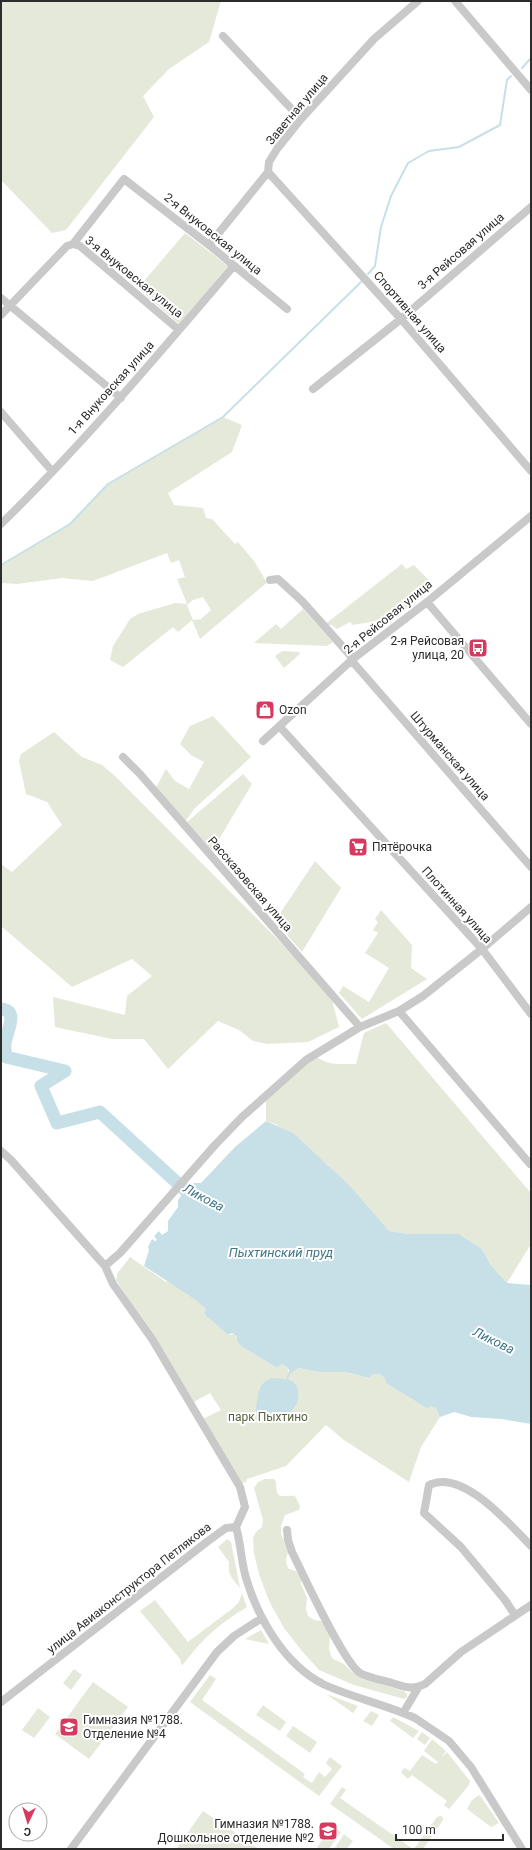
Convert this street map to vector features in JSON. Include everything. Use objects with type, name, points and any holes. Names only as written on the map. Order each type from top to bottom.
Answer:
[{"type":"street","name":"Заветная улица","points":[[209,245],[268,172],[269,162],[277,149],[301,119],[374,39],[418,1]]},
{"type":"street","points":[[456,1],[531,90]]},
{"type":"street","points":[[223,36],[301,119]]},
{"type":"street","name":"Спортивная улица","points":[[268,172],[401,319],[531,471]]},
{"type":"street","name":"2-я Внуковская улица","points":[[72,244],[124,179],[209,245],[287,309]]},
{"type":"street","name":"3-я Рейсовая улица","points":[[313,389],[401,319],[531,206]]},
{"type":"street","points":[[1,315],[66,246],[72,244]]},
{"type":"street","name":"3-я Внуковская улица","points":[[72,244],[80,246],[179,330]]},
{"type":"street","name":"1-я Внуковская улица","points":[[1,524],[121,398],[232,268],[231,264]]},
{"type":"street","points":[[1,298],[121,398]]},
{"type":"street","points":[[1,412],[52,471]]},
{"type":"street","name":"2-я Рейсовая улица","points":[[263,741],[352,661],[427,602],[531,516]]},
{"type":"street","name":"Штурманская улица","points":[[270,580],[278,579],[302,601],[350,655],[352,661],[531,867]]},
{"type":"street","points":[[427,602],[531,724]]},
{"type":"street","name":"Плотинная улица","points":[[280,727],[482,949],[531,1014]]},
{"type":"street","name":"Рассказовская улица","points":[[123,757],[140,774],[360,1027]]},
{"type":"street","points":[[105,1266],[120,1253],[170,1195],[242,1117],[306,1060],[360,1027],[399,1011],[434,988],[531,907]]},
{"type":"street","points":[[399,1011],[530,1164]]},
{"type":"street","points":[[1,1151],[11,1160],[105,1266],[113,1284],[152,1340],[240,1488],[245,1507],[236,1527],[246,1578],[262,1618],[290,1658],[322,1684],[415,1718],[449,1741],[471,1767],[522,1849]]},
{"type":"street","points":[[515,1615],[505,1600],[461,1547],[424,1513],[429,1485],[433,1483],[454,1484],[469,1490],[498,1513],[531,1546]]},
{"type":"street","name":"улица Авиаконструктора Петлякова","points":[[1,1702],[226,1528],[236,1527]]},
{"type":"street","points":[[287,1530],[288,1540],[298,1565],[344,1654],[360,1672],[371,1677],[410,1688],[418,1688]]},
{"type":"street","points":[[403,1713],[418,1688],[425,1684],[461,1652],[531,1605]]},
{"type":"street","points":[[71,1849],[217,1652],[234,1636],[262,1618]]},
{"type":"green space","points":[[1,1],[221,1],[209,42],[169,69],[143,96],[154,117],[66,230],[52,233],[1,180]]},
{"type":"green space","points":[[185,233],[228,266],[179,324],[138,288]]},
{"type":"green space","points":[[223,417],[242,425],[232,452],[168,493],[174,505],[203,508],[206,518],[212,519],[235,544],[238,542],[254,561],[266,581],[270,580],[200,639],[192,620],[178,632],[173,627],[123,667],[110,660],[113,646],[130,619],[138,614],[175,603],[187,604],[177,579],[185,577],[179,560],[171,563],[167,553],[93,581],[62,578],[17,584],[1,583],[1,565],[70,524],[108,484]],"holes":[[[203,597],[211,610],[201,619],[193,620],[187,605],[193,600]]]},
{"type":"green space","points":[[402,564],[406,569],[414,565],[428,579],[431,586],[398,617],[353,625],[350,622],[337,629],[332,625],[324,625]]},
{"type":"green space","points":[[303,609],[333,642],[327,646],[254,643],[276,624],[281,629]]},
{"type":"green space","points":[[282,651],[299,652],[300,654],[284,668],[275,656]]},
{"type":"green space","points":[[213,716],[251,757],[194,809],[183,825],[154,791],[166,769],[175,781],[189,789],[204,762],[191,755],[180,744],[190,726]]},
{"type":"green space","points":[[54,732],[82,757],[102,765],[115,776],[330,992],[339,1027],[308,1042],[267,1044],[253,1041],[239,1030],[218,1021],[168,1069],[144,1039],[112,1039],[55,1027],[53,997],[125,1015],[127,996],[152,976],[132,959],[72,987],[1,926],[1,864],[12,872],[62,825],[47,802],[26,794],[19,761],[21,754]]},
{"type":"green space","points":[[243,774],[252,784],[212,851],[186,823]]},
{"type":"green space","points":[[315,861],[341,888],[302,952],[275,921]]},
{"type":"green space","points":[[381,910],[412,945],[411,968],[427,979],[362,1019],[339,993],[343,986],[369,1002],[389,968],[365,953],[378,933],[373,930],[378,922],[375,919]]},
{"type":"green space","points":[[386,1023],[530,1192],[531,1244],[507,1283],[490,1264],[482,1249],[459,1234],[409,1234],[389,1231],[328,1165],[275,1124],[266,1121],[266,1096],[314,1055],[329,1063],[356,1064],[364,1033]]},
{"type":"green space","name":"парк Пыхтино","points":[[130,1257],[166,1282],[171,1278],[207,1309],[204,1313],[205,1315],[228,1335],[235,1334],[239,1345],[277,1368],[282,1364],[287,1367],[289,1373],[299,1368],[318,1372],[346,1372],[369,1378],[372,1375],[379,1374],[436,1408],[440,1417],[421,1447],[409,1482],[344,1440],[326,1425],[286,1466],[247,1479],[246,1482],[240,1484],[203,1419],[221,1410],[210,1393],[194,1402],[116,1280],[117,1274]]},
{"type":"green space","points":[[265,1479],[274,1479],[279,1495],[295,1496],[300,1506],[299,1510],[285,1515],[281,1526],[281,1534],[288,1552],[286,1559],[287,1566],[289,1569],[296,1571],[301,1577],[301,1584],[307,1598],[306,1609],[308,1616],[325,1624],[330,1637],[329,1649],[331,1656],[333,1659],[344,1664],[352,1672],[363,1679],[404,1691],[407,1694],[407,1697],[404,1699],[354,1685],[319,1670],[284,1628],[270,1603],[260,1577],[254,1554],[253,1538],[256,1532],[262,1527],[263,1520],[254,1488],[258,1482]]},
{"type":"green space","points":[[227,1539],[231,1542],[240,1588],[231,1576],[229,1562],[218,1547]]},
{"type":"green space","points":[[242,1593],[247,1607],[212,1633],[182,1666],[180,1659],[140,1611],[155,1600],[188,1642],[233,1608],[239,1602]]},
{"type":"green space","points":[[261,1630],[269,1644],[245,1639]]},
{"type":"green space","points":[[74,1669],[82,1675],[71,1690],[63,1683]]},
{"type":"green space","points":[[210,1675],[216,1679],[202,1700],[305,1774],[303,1777],[312,1783],[319,1772],[325,1777],[332,1769],[326,1763],[330,1757],[342,1766],[319,1796],[190,1702]]},
{"type":"green space","points":[[93,1682],[128,1707],[89,1759],[55,1734]]},
{"type":"green space","points":[[326,1694],[358,1706],[353,1713]]},
{"type":"green space","points":[[263,1705],[286,1722],[280,1731],[256,1715]]},
{"type":"green space","points":[[38,1708],[50,1717],[34,1738],[22,1730]]},
{"type":"green space","points":[[371,1711],[379,1715],[372,1726],[363,1721]]},
{"type":"green space","points":[[393,1717],[419,1731],[413,1738],[390,1721]]},
{"type":"green space","points":[[293,1726],[317,1742],[310,1753],[286,1736]]},
{"type":"green space","points":[[422,1732],[430,1738],[425,1745],[417,1739]]},
{"type":"green space","points":[[432,1739],[446,1751],[441,1758],[447,1752],[470,1781],[469,1785],[449,1809],[444,1805],[447,1801],[412,1775],[408,1779],[401,1772],[404,1768],[410,1771],[422,1755],[436,1764],[438,1762],[424,1751]]},
{"type":"green space","points":[[342,1787],[346,1790],[340,1798],[413,1849],[394,1849],[330,1804]]},
{"type":"green space","points":[[479,1795],[499,1823],[491,1827],[467,1809],[472,1800]]},
{"type":"green space","points":[[203,1811],[259,1849],[176,1849]]},
{"type":"green space","points":[[437,1817],[443,1817],[443,1820],[423,1849],[414,1849]]},
{"type":"green space","points":[[332,1826],[341,1832],[329,1849],[316,1849]]},
{"type":"green space","points":[[344,1834],[353,1841],[347,1849],[334,1849]]},
{"type":"water","name":"Пыхтинский пруд","points":[[266,1121],[293,1133],[348,1184],[389,1231],[409,1234],[459,1234],[482,1249],[490,1264],[507,1283],[531,1285],[531,1424],[501,1419],[471,1417],[454,1412],[440,1417],[436,1408],[431,1406],[427,1408],[386,1383],[385,1378],[379,1374],[372,1375],[369,1378],[346,1372],[318,1372],[299,1368],[289,1374],[287,1367],[282,1364],[277,1368],[239,1345],[237,1336],[232,1333],[228,1335],[205,1315],[204,1313],[206,1309],[196,1300],[144,1266],[149,1250],[148,1247],[152,1239],[155,1241],[157,1240],[154,1236],[159,1231],[162,1235],[168,1231],[168,1221],[178,1207],[178,1200],[185,1190],[194,1183],[201,1183],[235,1147]]},
{"type":"water","points":[[272,1378],[292,1381],[297,1387],[298,1392],[297,1402],[293,1410],[277,1419],[269,1420],[257,1415],[256,1408],[261,1386],[267,1380]]},
{"type":"waterway","points":[[522,68],[531,58]]},
{"type":"waterway","points":[[368,274],[375,266],[381,227],[391,196],[408,163],[429,151],[459,147],[500,125],[507,80],[511,76]]},
{"type":"waterway","points":[[1,565],[70,524],[108,484],[223,417],[361,282]]},
{"type":"waterway","name":"Ликова","points":[[1,1009],[7,1011],[11,1018],[5,1046],[6,1057],[65,1071],[41,1086],[57,1123],[100,1112],[185,1190],[200,1197]]},
{"type":"waterway","points":[[287,1379],[289,1374]]},
{"type":"place","name":"2-я Рейсовая улица, 20","points":[[478,648]]},
{"type":"place","name":"Ozon","points":[[265,710]]},
{"type":"place","name":"Пятёрочка","points":[[358,847]]},
{"type":"place","name":"Гимназия №1788. Отделение №4","points":[[69,1727]]},
{"type":"place","name":"Гимназия №1788. Дошкольное отделение №2","points":[[328,1831]]}]
